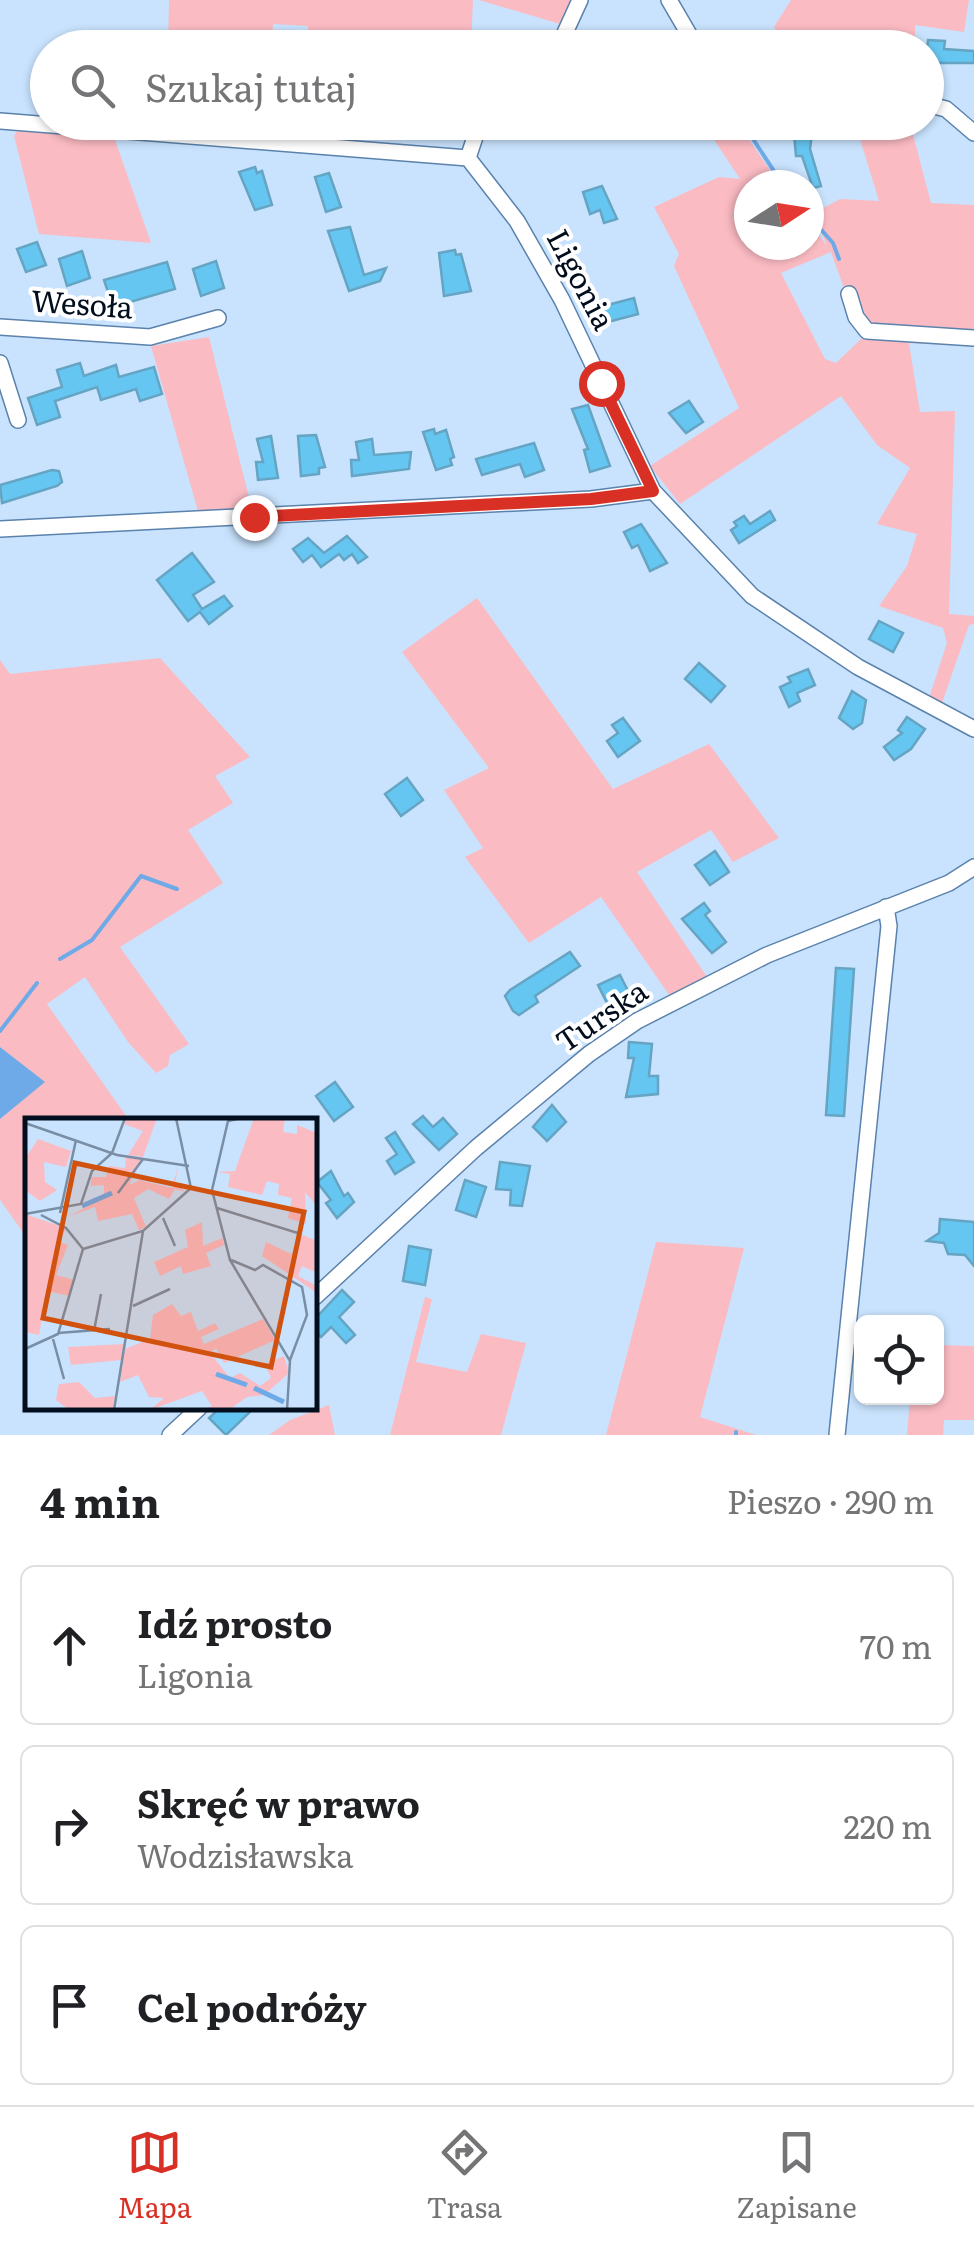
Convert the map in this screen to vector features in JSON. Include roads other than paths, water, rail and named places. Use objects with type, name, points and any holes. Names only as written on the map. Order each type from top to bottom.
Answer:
[{"type":"street","points":[[566,30],[580,0]]},
{"type":"street","points":[[669,0],[686,30]]},
{"type":"street","points":[[944,108],[974,133]]},
{"type":"street","points":[[0,121],[30,123]]},
{"type":"street","points":[[240,140],[468,158],[474,140]]},
{"type":"street","name":"Ligonia","points":[[468,158],[517,221],[553,284],[653,491],[752,596],[858,667],[974,729]]},
{"type":"street","points":[[849,294],[856,317],[867,331],[974,338]]},
{"type":"street","name":"Wesoła","points":[[0,327],[150,338],[218,318]]},
{"type":"street","points":[[0,364],[18,420]]},
{"type":"street","points":[[0,529],[591,499],[653,491]]},
{"type":"street","name":"Turska","points":[[318,1294],[476,1148],[589,1054],[637,1021],[722,976],[948,883],[974,867]]},
{"type":"street","points":[[838,1435],[890,926],[886,908]]},
{"type":"street","points":[[170,1435],[197,1410]]},
{"type":"water","points":[[0,1047],[45,1082],[0,1119]]},
{"type":"waterway","points":[[754,140],[773,170]]},
{"type":"waterway","points":[[824,233],[839,259]]},
{"type":"waterway","points":[[60,959],[92,940],[141,876],[177,889]]},
{"type":"waterway","points":[[0,1031],[37,983]]}]
